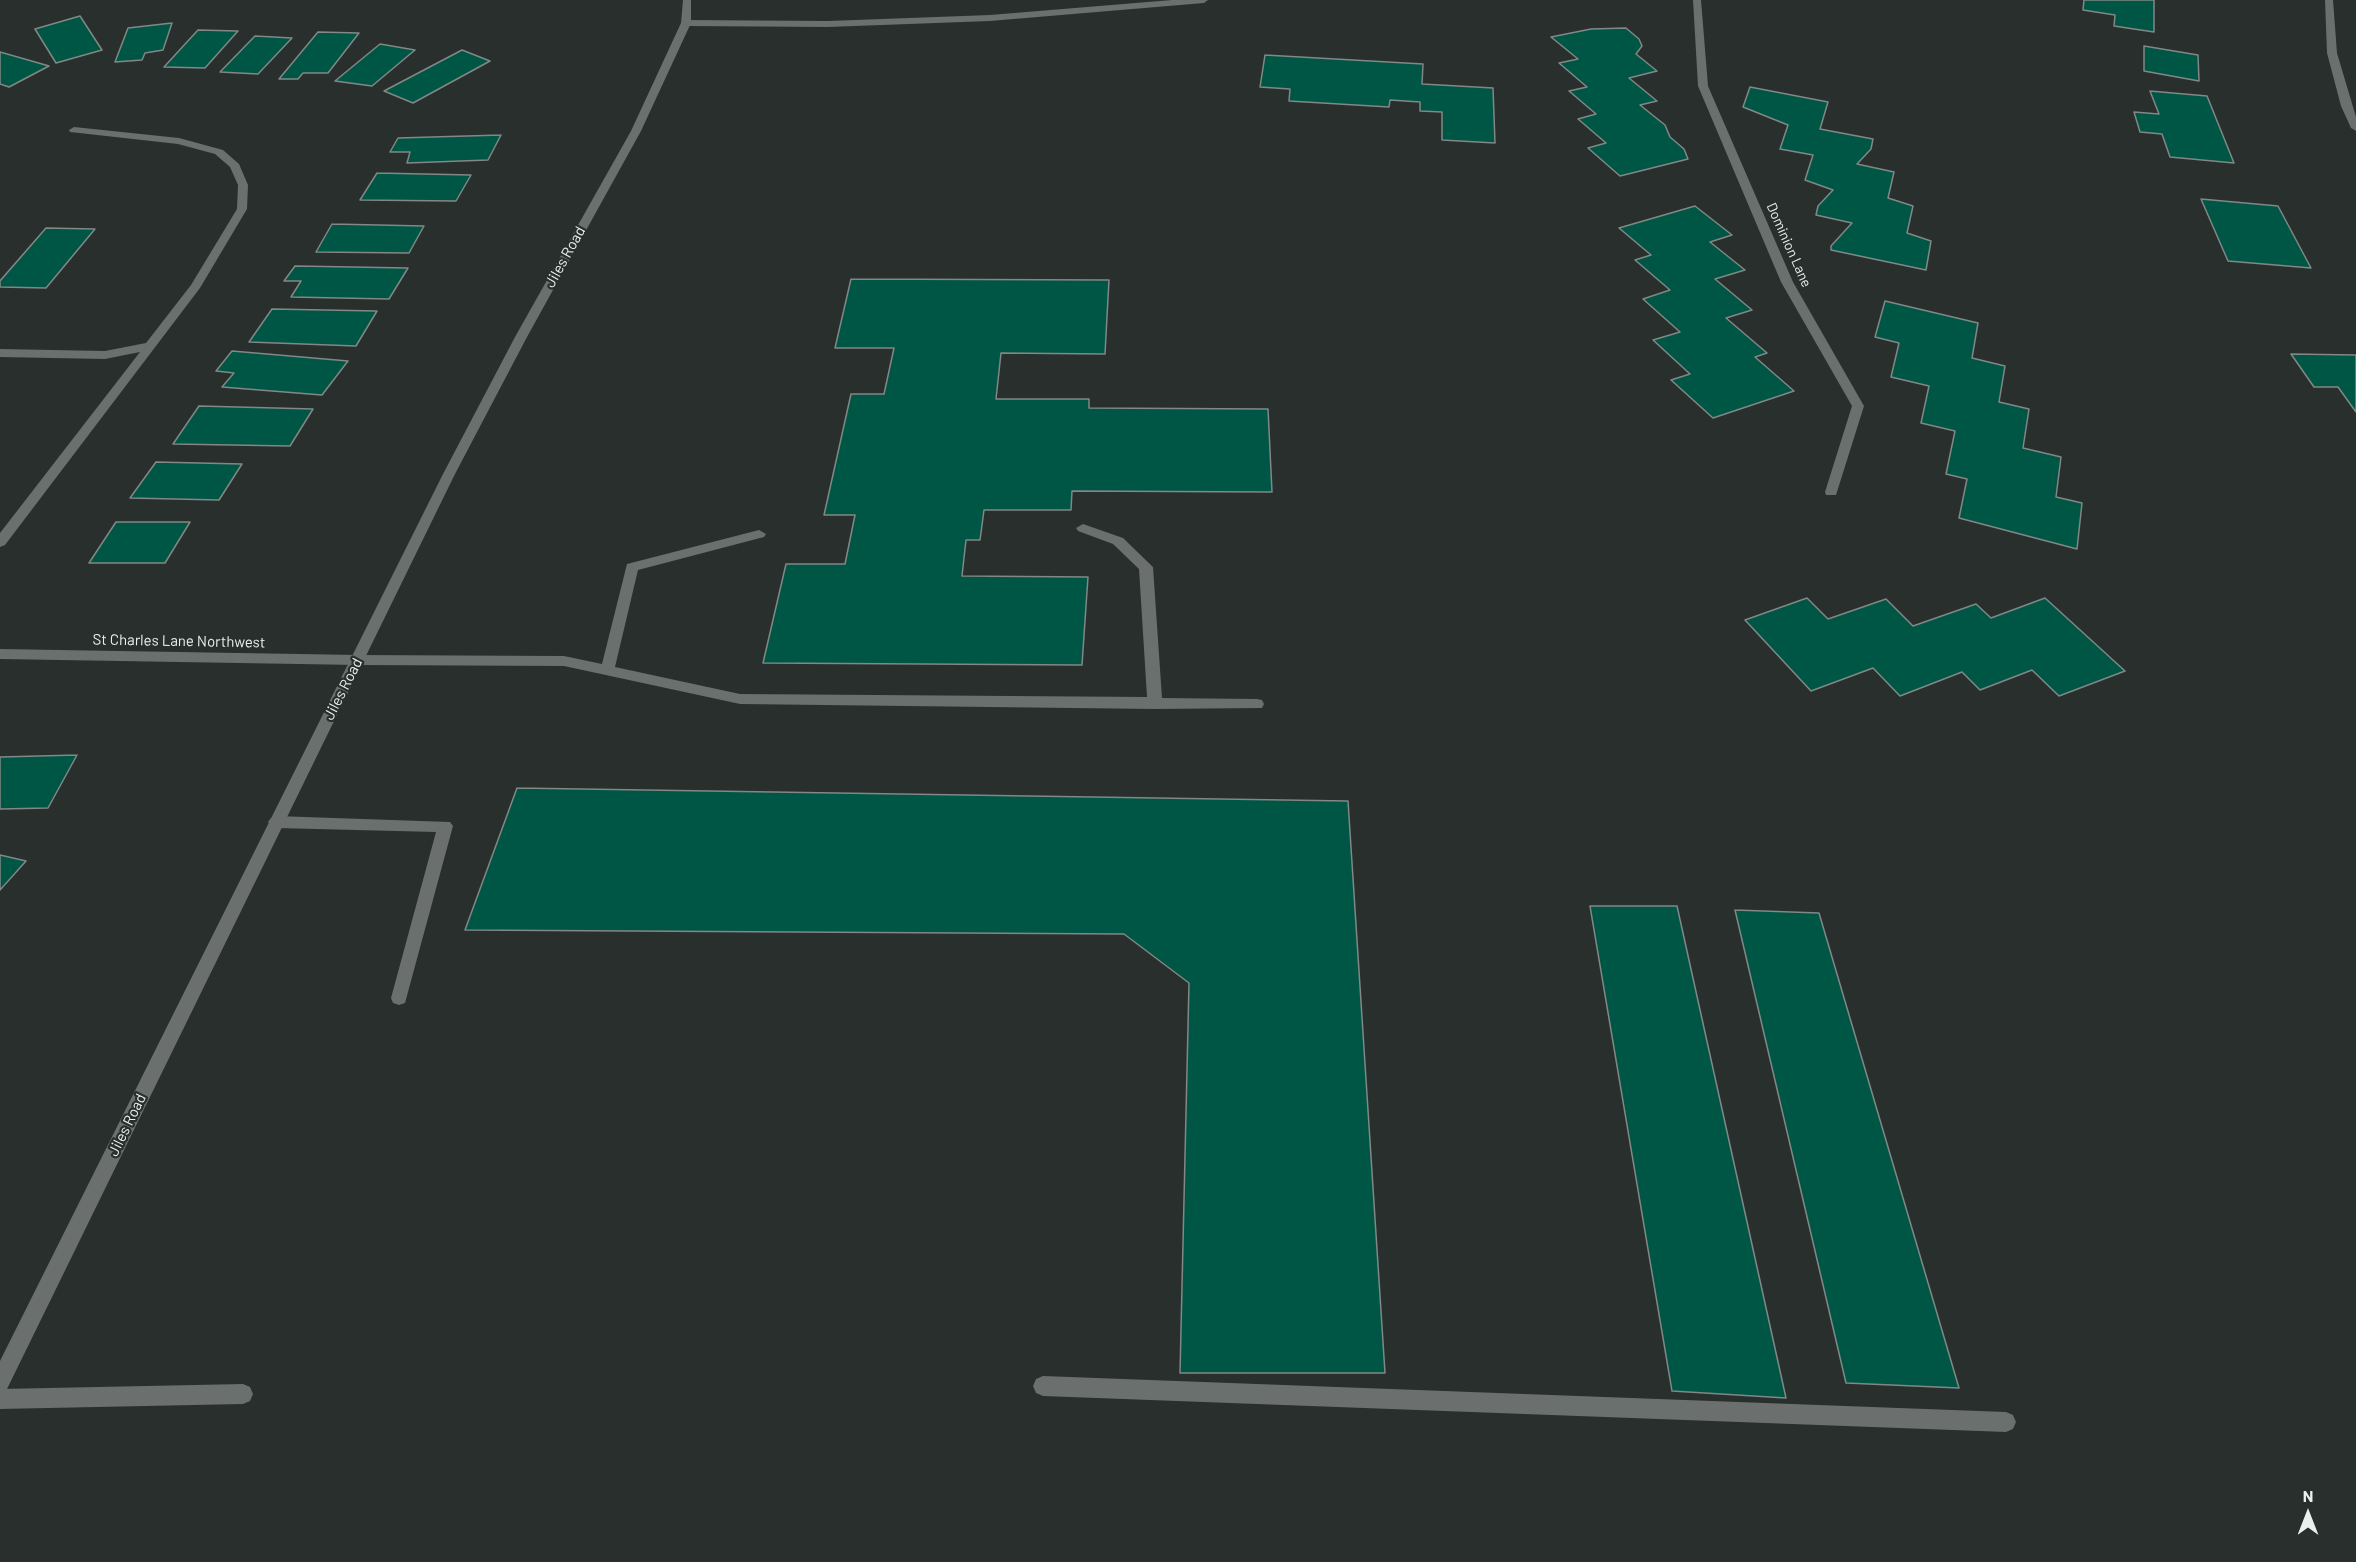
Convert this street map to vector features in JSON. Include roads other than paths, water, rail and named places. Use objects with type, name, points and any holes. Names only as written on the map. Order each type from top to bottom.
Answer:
[{"type":"street","name":"Jiles Road","points":[[0,1382],[276,822],[501,375],[636,131],[686,23],[687,0]]},
{"type":"street","points":[[686,23],[903,22],[1092,11],[1204,0]]},
{"type":"street","name":"Dominion Lane","points":[[1696,0],[1703,86],[1787,282],[1858,406],[1831,492]]},
{"type":"street","points":[[2329,0],[2332,53],[2346,106],[2356,128]]},
{"type":"street","points":[[0,542],[196,286],[226,241],[242,209],[243,185],[235,166],[219,152],[179,141],[74,130]]},
{"type":"street","points":[[0,353],[105,355],[150,346]]},
{"type":"street","points":[[1083,528],[1118,541],[1146,567],[1155,704]]},
{"type":"street","points":[[608,671],[632,567],[759,534]]},
{"type":"street","name":"St Charles Lane Northwest","points":[[0,654],[564,661],[740,699],[1257,704]]},
{"type":"street","points":[[276,822],[445,826],[399,998]]},
{"type":"street","points":[[1043,1386],[2006,1422]]},
{"type":"street","points":[[0,1399],[243,1394]]}]
